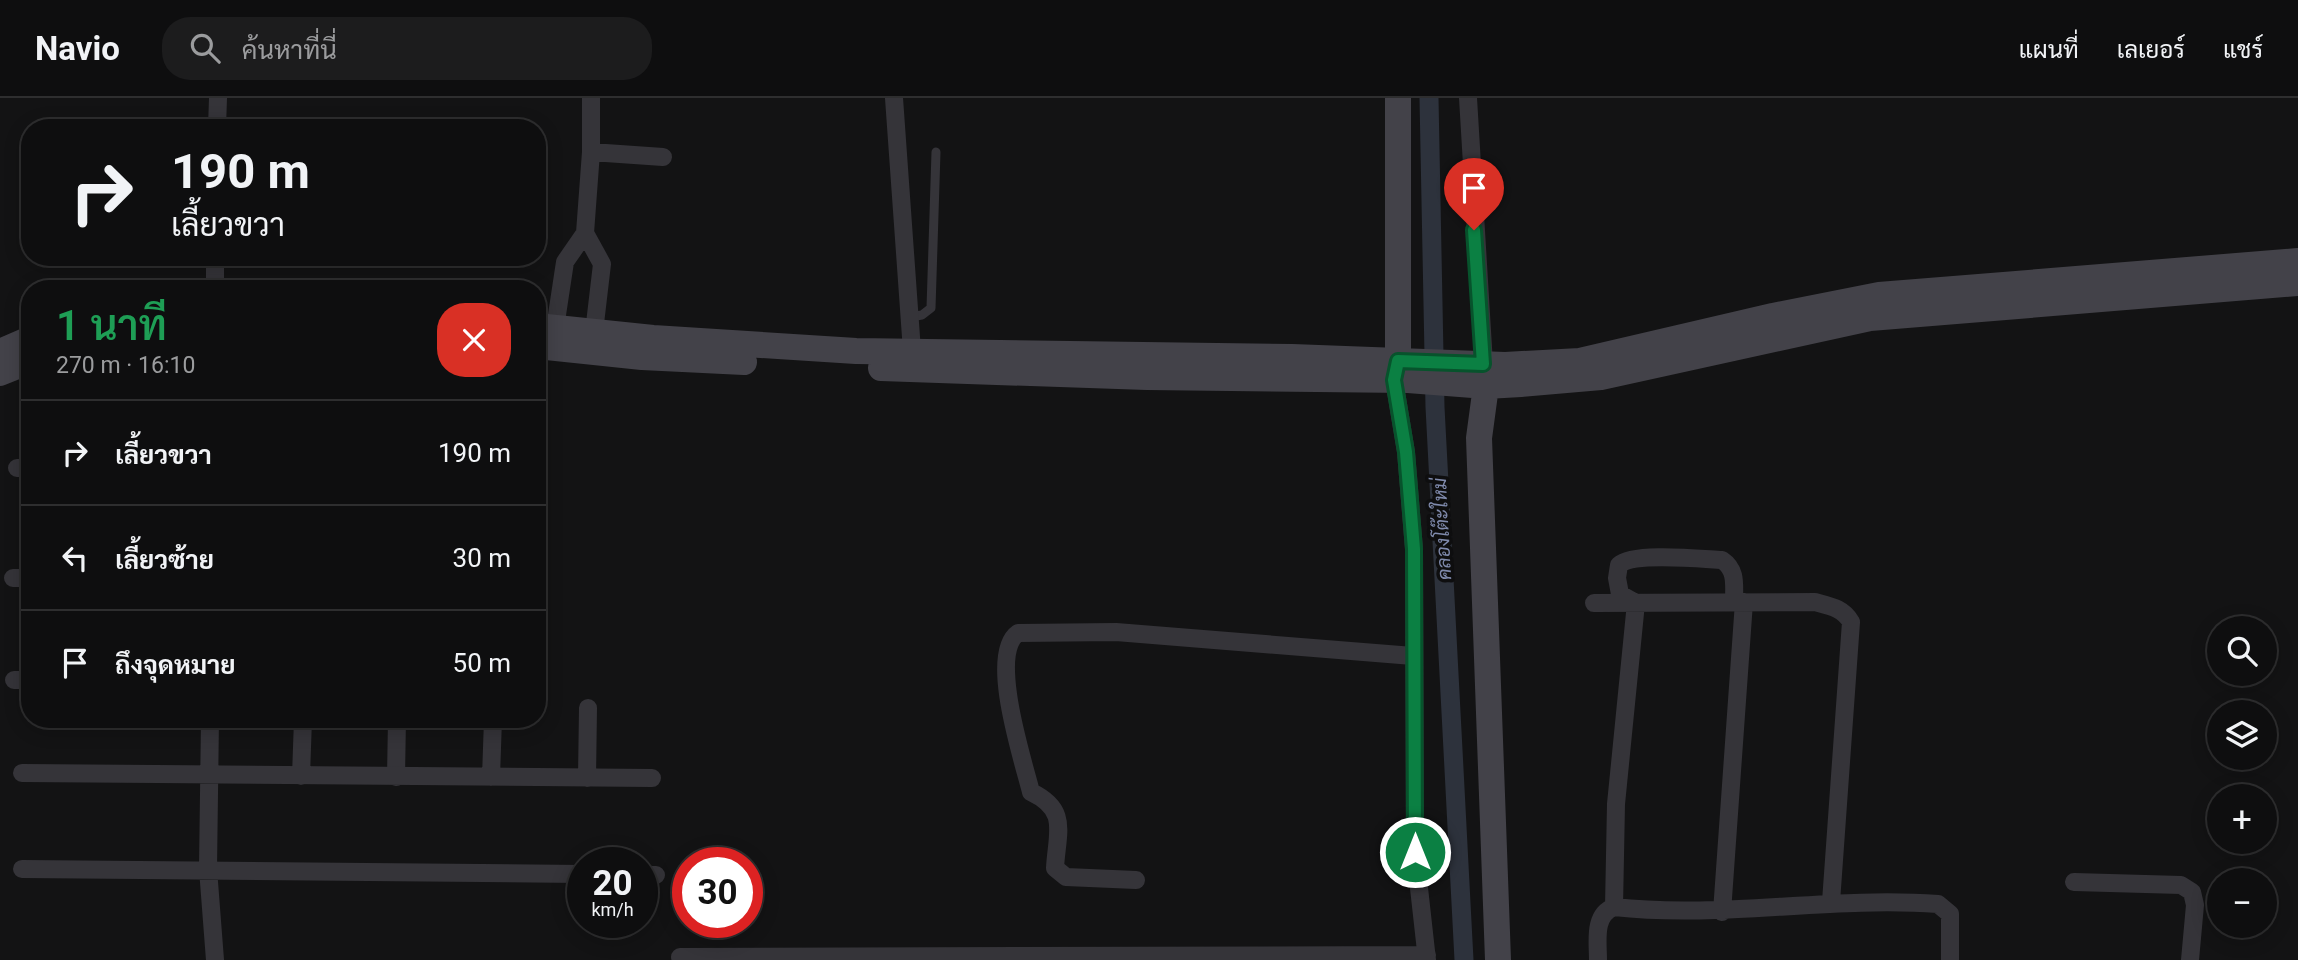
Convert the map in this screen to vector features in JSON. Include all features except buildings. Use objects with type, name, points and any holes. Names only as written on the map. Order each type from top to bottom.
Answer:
[{"type":"street","points":[[217,119],[218,98]]},
{"type":"street","points":[[546,323],[565,262],[585,233],[591,152],[591,98]]},
{"type":"street","points":[[894,98],[912,351]]},
{"type":"street","points":[[680,957],[1427,958],[1415,852],[1414,549],[1400,370],[1398,98]]},
{"type":"street","points":[[1468,98],[1498,960]]},
{"type":"street","points":[[591,152],[663,157]]},
{"type":"street","points":[[585,233],[602,264],[594,332]]},
{"type":"street","points":[[1478,374],[1580,360],[1879,295],[2298,261]]},
{"type":"street","points":[[546,333],[594,332],[856,351],[1601,377],[1870,317],[2298,283]]},
{"type":"street","points":[[546,334],[642,357],[908,369],[1400,370]]},
{"type":"street","points":[[0,352],[21,343]]},
{"type":"street","points":[[0,373],[21,365]]},
{"type":"street","points":[[1636,603],[1620,594],[1617,578],[1619,565],[1628,559],[1722,560],[1729,564],[1734,573],[1739,602],[1722,912]]},
{"type":"street","points":[[1594,603],[1815,602],[1839,609],[1851,622],[1831,902]]},
{"type":"street","points":[[1614,907],[1616,804],[1636,603]]},
{"type":"street","points":[[1136,880],[1066,877],[1055,868],[1057,812],[1049,801],[1031,792],[1014,725],[1004,660],[1010,638],[1018,633],[1116,632],[1413,656]]},
{"type":"street","points":[[587,778],[588,708]]},
{"type":"street","points":[[210,728],[208,869],[215,960]]},
{"type":"street","points":[[301,776],[303,728]]},
{"type":"street","points":[[396,777],[397,728]]},
{"type":"street","points":[[491,777],[493,728]]},
{"type":"street","points":[[22,773],[652,778]]},
{"type":"street","points":[[22,869],[567,874]]},
{"type":"street","points":[[2074,882],[2181,885],[2192,892],[2195,905],[2190,960]]},
{"type":"street","points":[[1598,960],[1599,920],[1604,911],[1614,907],[1722,912],[1831,902],[1938,904],[1950,914],[1950,960]]},
{"type":"lane","points":[[910,317],[922,315],[931,308],[936,152]]},
{"type":"waterway","name":"คลองโต๊ะใหม่","points":[[1429,98],[1435,407],[1464,960]]},
{"type":"route","points":[[1415,852],[1414,549],[1406,452],[1394,380],[1398,361],[1483,364],[1474,230]]}]
